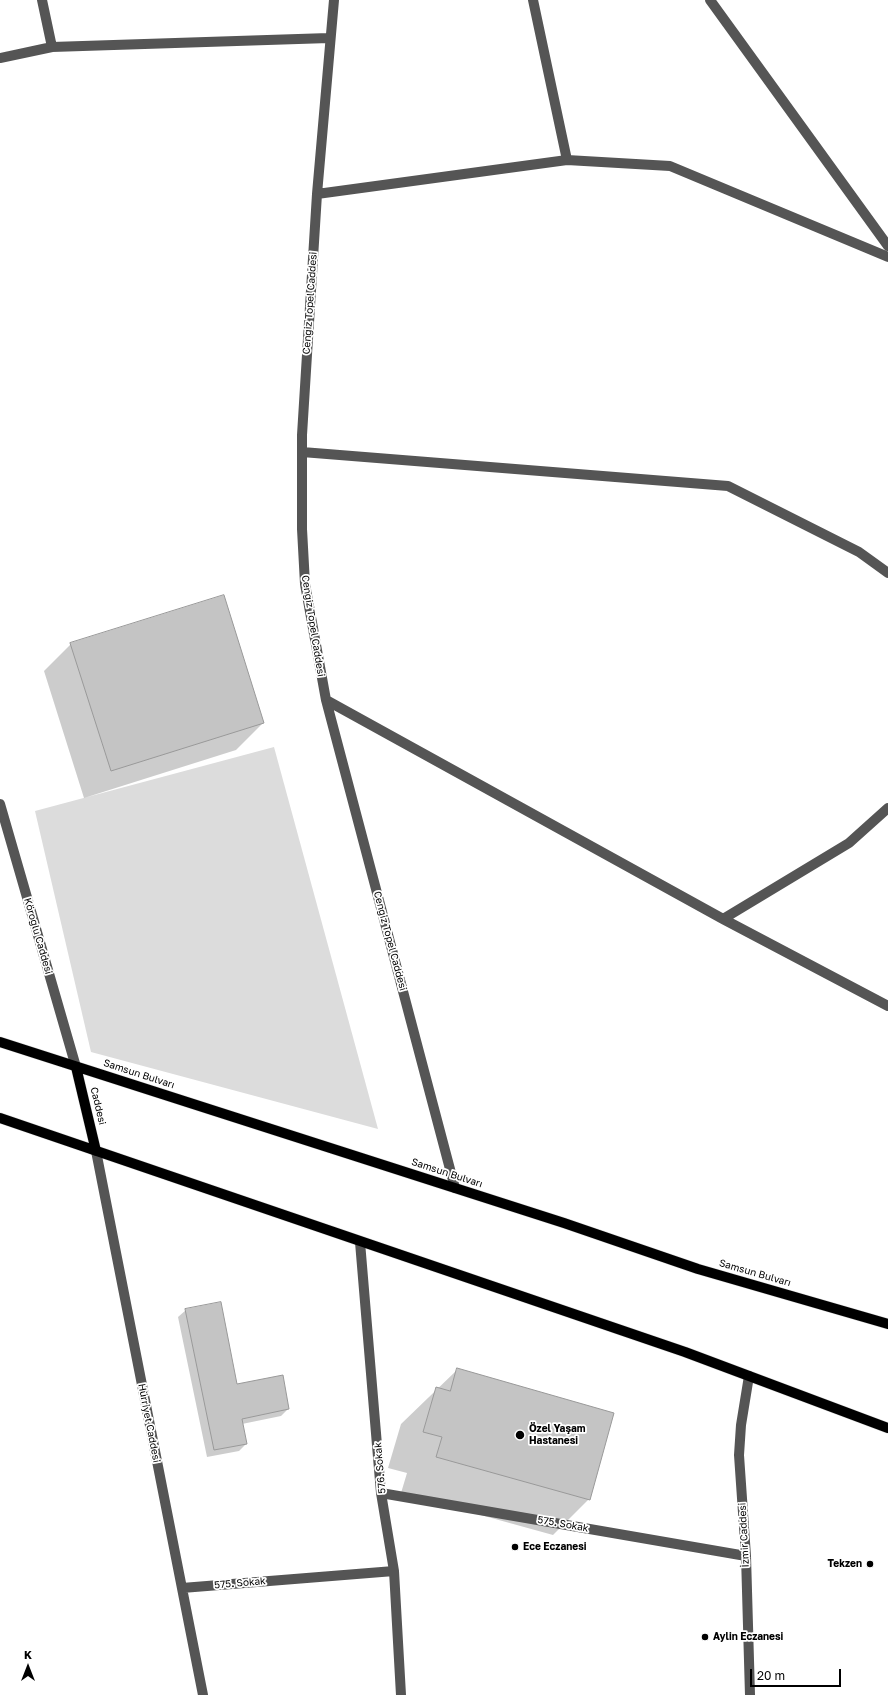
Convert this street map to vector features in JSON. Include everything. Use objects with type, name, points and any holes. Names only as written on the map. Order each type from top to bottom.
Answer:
[{"type":"main road","name":"Samsun Bulvarı","points":[[0,1042],[455,1188],[698,1269],[888,1324]]},
{"type":"main road","name":"Caddesi","points":[[76,1067],[96,1151]]},
{"type":"main road","points":[[0,1118],[677,1349],[888,1428]]},
{"type":"street","points":[[42,0],[52,47]]},
{"type":"street","name":"Cengiz Topel Caddesi","points":[[334,0],[329,38],[317,194],[302,452],[302,529],[305,584],[326,700],[455,1188]]},
{"type":"street","points":[[533,0],[567,160]]},
{"type":"street","points":[[710,0],[888,246]]},
{"type":"street","points":[[0,58],[52,47],[329,38]]},
{"type":"street","points":[[317,194],[567,160],[670,166],[888,257]]},
{"type":"street","points":[[302,452],[728,486],[859,552],[888,572]]},
{"type":"street","points":[[326,700],[722,919],[888,1006]]},
{"type":"street","name":"Köroğlu Caddesi","points":[[0,804],[76,1067]]},
{"type":"street","points":[[722,919],[849,843],[888,808]]},
{"type":"street","name":"Hürriyet Caddesi","points":[[96,1151],[203,1695]]},
{"type":"street","name":"576. Sokak","points":[[360,1242],[381,1493],[394,1571],[401,1695]]},
{"type":"street","name":"İzmir Caddesi","points":[[749,1376],[741,1425],[739,1455],[746,1556],[750,1695]]},
{"type":"street","name":"575. Sokak","points":[[381,1493],[746,1556]]},
{"type":"street","name":"575. Sokak","points":[[182,1588],[394,1571]]},
{"type":"shaded area","points":[[274,747],[378,1129],[91,1052],[35,811]]},
{"type":"building","points":[[224,595],[264,723],[111,771],[70,643]]},
{"type":"building","points":[[221,1302],[237,1384],[283,1375],[289,1409],[242,1419],[247,1444],[214,1450],[185,1309]]},
{"type":"building","name":"Özel Yaşam Hastanesi","points":[[457,1368],[614,1413],[590,1500],[436,1457],[442,1437],[423,1432],[436,1387],[450,1391]]},
{"type":"place","name":"Özel Yaşam Hastanesi","points":[[520,1435]]},
{"type":"place","name":"Ece Eczanesi","points":[[515,1547]]},
{"type":"place","name":"Tekzen","points":[[870,1564]]},
{"type":"place","name":"Aylin Eczanesi","points":[[705,1637]]}]
